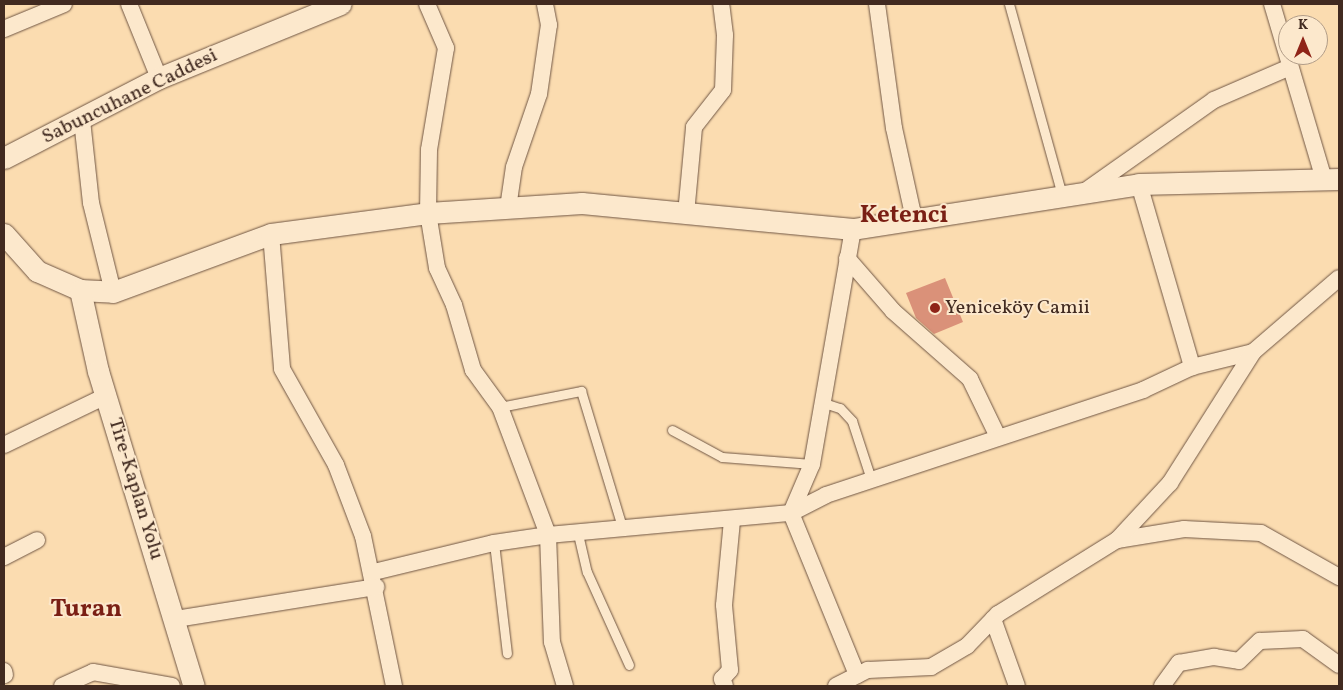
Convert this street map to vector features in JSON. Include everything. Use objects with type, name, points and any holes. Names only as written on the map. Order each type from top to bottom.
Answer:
[{"type":"street","points":[[4,29],[64,4]]},
{"type":"street","points":[[129,4],[159,78]]},
{"type":"street","name":"Sabuncuhane Caddesi","points":[[4,158],[82,120],[159,78],[340,4]]},
{"type":"street","points":[[427,4],[446,48],[429,150],[428,213],[437,268],[454,305],[473,370],[500,407],[548,535],[552,642],[566,686]]},
{"type":"street","points":[[508,208],[514,167],[539,94],[548,25],[546,4]]},
{"type":"street","points":[[686,214],[694,127],[723,90],[725,35],[720,4]]},
{"type":"street","points":[[877,4],[894,128],[914,219]]},
{"type":"street","points":[[4,234],[37,271],[80,290],[113,292],[271,234],[428,213],[582,203],[853,230],[1139,184],[1332,179],[1288,68],[1272,4]]},
{"type":"street","points":[[1084,192],[1214,100],[1288,68]]},
{"type":"street","points":[[82,120],[91,204],[113,292]]},
{"type":"street","points":[[1139,184],[1192,366]]},
{"type":"street","points":[[853,230],[821,402],[812,464],[791,513],[857,675]]},
{"type":"street","points":[[271,234],[282,370],[336,465],[375,580],[394,686]]},
{"type":"street","points":[[847,258],[893,311],[970,379],[998,437]]},
{"type":"street","points":[[836,686],[868,670],[931,667],[967,646],[993,619],[1117,540],[1170,483],[1253,352],[1339,278]]},
{"type":"street","name":"Tire-Kaplan Yolu","points":[[80,290],[106,396],[176,620],[194,686]]},
{"type":"street","points":[[176,620],[375,580],[494,543],[548,535],[623,530],[791,513],[871,480],[1143,390],[1192,366],[1253,352]]},
{"type":"street","points":[[4,445],[106,396]]},
{"type":"street","points":[[725,686],[722,679],[730,670],[724,605],[732,520]]},
{"type":"street","points":[[1117,540],[1184,529],[1261,533],[1339,577]]},
{"type":"street","points":[[4,557],[37,540]]},
{"type":"street","points":[[993,619],[1017,686]]},
{"type":"street","points":[[1162,686],[1179,663],[1214,657],[1239,661],[1260,641],[1303,639],[1339,664]]},
{"type":"street","points":[[62,686],[86,673],[105,680],[172,686]]},
{"type":"lane","points":[[1009,4],[1062,195]]},
{"type":"lane","points":[[500,407],[582,391],[623,530]]},
{"type":"lane","points":[[821,402],[840,408],[852,421],[871,480]]},
{"type":"lane","points":[[672,430],[722,458],[812,464]]},
{"type":"lane","points":[[578,534],[587,572],[629,665]]},
{"type":"lane","points":[[494,543],[507,653]]},
{"type":"building","name":"Yeniceköy Camii","points":[[945,278],[963,322],[934,334],[916,318],[906,293]]},
{"type":"place","name":"Yeniceköy Camii","points":[[935,308]]},
{"type":"district","name":"Ketenci","points":[[904,216]]},
{"type":"district","name":"Turan","points":[[86,610]]}]
